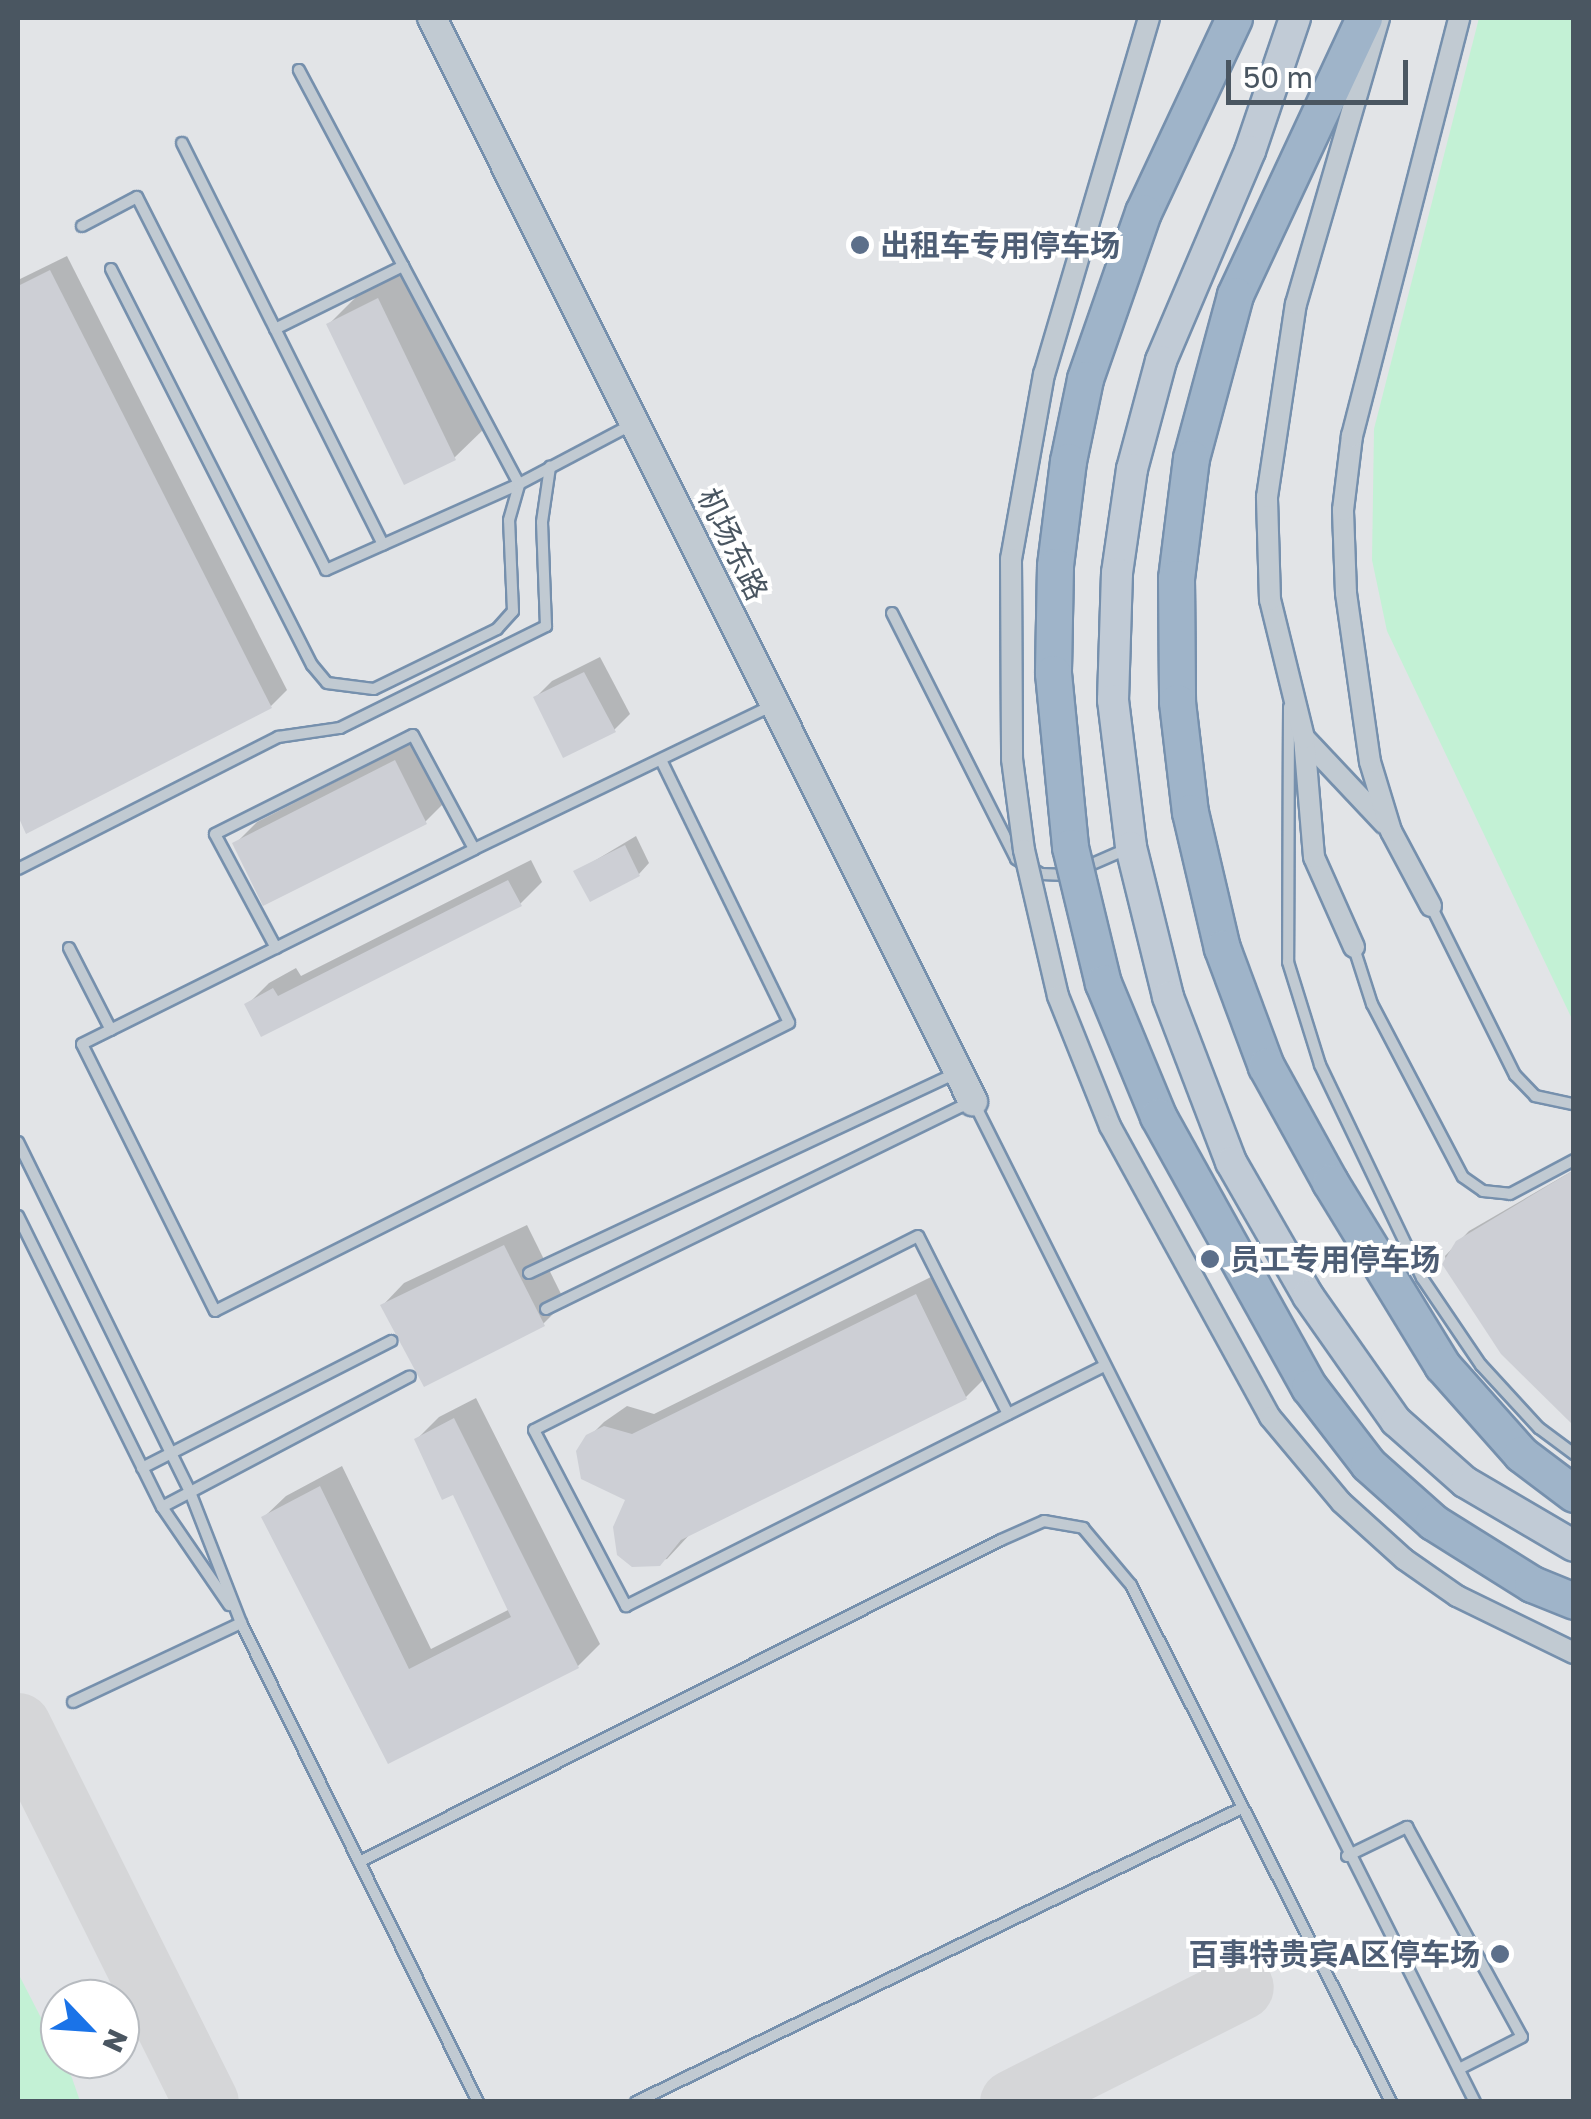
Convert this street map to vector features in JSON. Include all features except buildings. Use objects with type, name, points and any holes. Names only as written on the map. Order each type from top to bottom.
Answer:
[{"type":"highway","points":[[1234,18],[1143,212],[1085,379],[1068,461],[1055,566],[1053,673],[1070,847],[1103,984],[1158,1116],[1308,1388],[1368,1464],[1433,1522],[1519,1577],[1574,1601]]},
{"type":"highway","points":[[1364,18],[1235,295],[1191,458],[1176,578],[1177,702],[1190,812],[1222,948],[1266,1066],[1330,1182],[1442,1366],[1493,1426],[1574,1494]]},
{"type":"main road","points":[[1296,18],[1250,151],[1161,361],[1132,469],[1116,573],[1112,700],[1131,847],[1168,997],[1231,1162],[1308,1296],[1396,1422],[1464,1482],[1574,1546]]},
{"type":"street","name":"机场东路","points":[[432,18],[972,1101]]},
{"type":"street","points":[[1149,18],[1044,374],[1011,560],[1012,759],[1058,996],[1110,1126],[1270,1417],[1341,1502],[1404,1559],[1457,1596],[1574,1653]]},
{"type":"street","points":[[1354,947],[1314,857],[1304,738],[1289,696],[1270,600],[1267,497],[1277,405],[1296,304],[1379,18]]},
{"type":"street","points":[[1431,906],[1390,830],[1370,762],[1346,593],[1343,510],[1361,400],[1459,18]]},
{"type":"street","points":[[1304,738],[1390,830]]},
{"type":"lane","points":[[112,269],[312,664],[328,683],[374,689],[497,629],[513,611],[510,547],[519,484],[299,70]]},
{"type":"lane","points":[[182,144],[384,544]]},
{"type":"lane","points":[[82,226],[137,197],[326,570],[519,484],[636,422]]},
{"type":"lane","points":[[275,329],[403,266]]},
{"type":"lane","points":[[18,869],[278,737],[340,728],[546,626],[542,522],[550,467]]},
{"type":"lane","points":[[892,613],[1016,859],[1041,874],[1067,875],[1131,847]]},
{"type":"lane","points":[[1289,696],[1288,962],[1320,1065],[1422,1278],[1481,1365],[1539,1428],[1574,1454]]},
{"type":"lane","points":[[661,760],[789,1024],[215,1311],[82,1044],[474,849],[776,704]]},
{"type":"lane","points":[[276,948],[215,834],[414,736],[474,849]]},
{"type":"lane","points":[[1067,875],[1071,900]]},
{"type":"lane","points":[[1431,906],[1515,1076],[1535,1096],[1574,1104]]},
{"type":"lane","points":[[1354,947],[1372,1004],[1462,1177],[1483,1191],[1510,1194],[1574,1160]]},
{"type":"lane","points":[[68,948],[111,1030]]},
{"type":"lane","points":[[530,1273],[958,1071]]},
{"type":"lane","points":[[546,1309],[972,1101],[1347,1856],[1475,2102]]},
{"type":"lane","points":[[18,1142],[190,1492],[241,1623],[478,2102]]},
{"type":"lane","points":[[18,1216],[162,1507],[241,1623]]},
{"type":"lane","points":[[1008,1414],[918,1236],[534,1430],[626,1606],[1104,1366]]},
{"type":"lane","points":[[18,1242],[31,1243]]},
{"type":"lane","points":[[142,1468],[392,1341]]},
{"type":"lane","points":[[162,1507],[410,1376]]},
{"type":"lane","points":[[359,1862],[1044,1521],[1084,1528],[1110,1554],[1391,2101]]},
{"type":"lane","points":[[74,1702],[241,1623]]},
{"type":"lane","points":[[636,2102],[1240,1809]]},
{"type":"lane","points":[[1347,1856],[1407,1827],[1522,2037],[1459,2069]]},
{"type":"shaded area","points":[[18,18],[1573,18],[1573,2101],[18,2101]]},
{"type":"green space","points":[[1479,18],[1573,18],[1573,1021],[1387,631],[1372,560],[1374,429]]},
{"type":"green space","points":[[18,1973],[40,2016],[40,2079],[72,2079],[80,2101],[18,2101]]},
{"type":"taxiway","points":[[18,1725],[206,2102]]},
{"type":"taxiway","points":[[1012,2102],[1241,1987]]},
{"type":"place","name":"出租车专用停车场","points":[[860,245]]},
{"type":"place","name":"员工专用停车场","points":[[1210,1259]]},
{"type":"place","name":"百事特贵宾A区停车场","points":[[1500,1954]]}]
